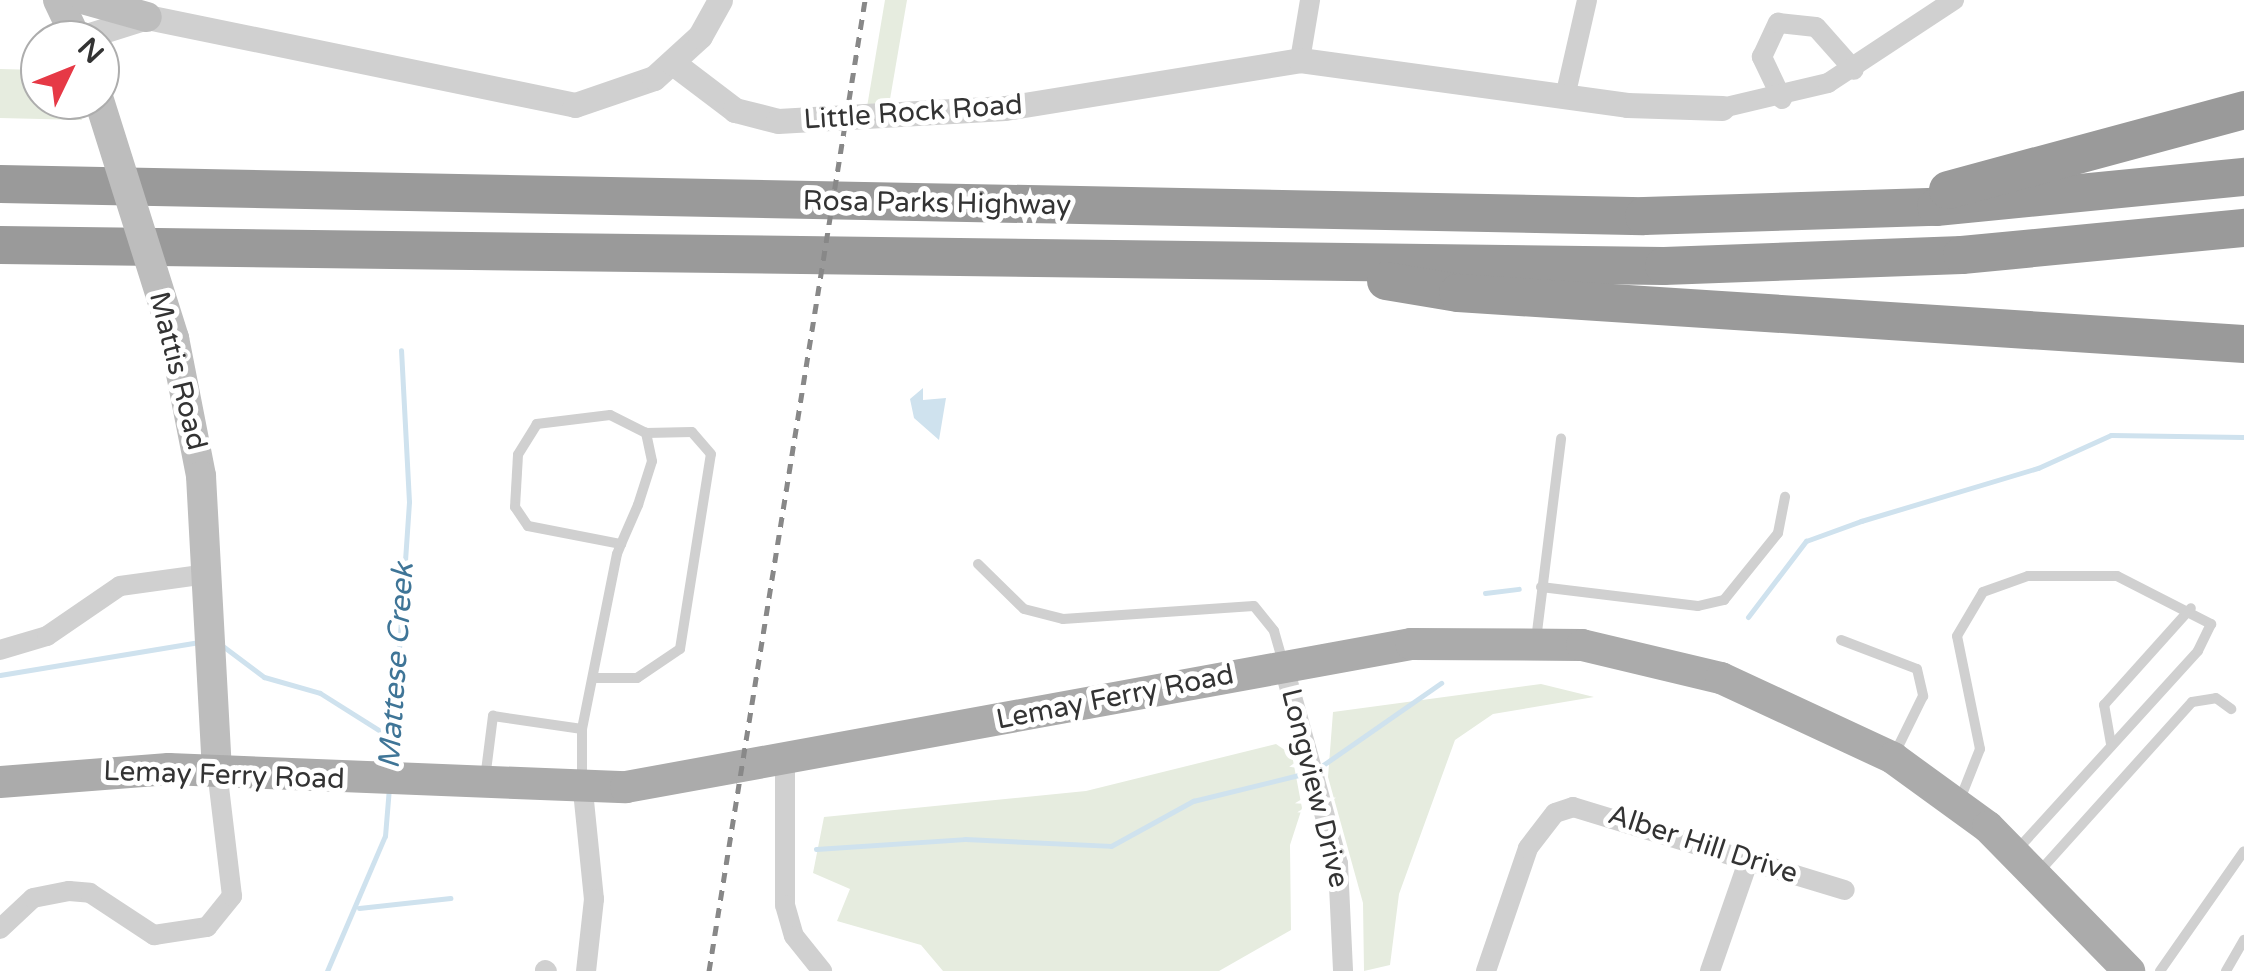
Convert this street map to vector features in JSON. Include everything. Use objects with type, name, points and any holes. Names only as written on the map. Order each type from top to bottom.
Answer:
[{"type":"highway","points":[[1874,210],[2244,110]]},
{"type":"highway","points":[[1874,210],[2244,177]]},
{"type":"highway","name":"Rosa Parks Highway","points":[[0,184],[1479,214],[1874,210]]},
{"type":"highway","points":[[1266,260],[1779,264],[2244,228]]},
{"type":"highway","name":"Rosa Parks Highway","points":[[0,244],[1266,260]]},
{"type":"highway","points":[[1266,260],[1458,293],[2244,344]]},
{"type":"main road","points":[[86,0],[147,17]]},
{"type":"main road","name":"Mattis Road","points":[[105,120],[174,338],[197,438],[208,679],[217,771]]},
{"type":"main road","name":"Lemay Ferry Road","points":[[0,782],[217,771],[583,790],[785,760],[1283,664],[1411,644],[1536,642],[1721,678],[1892,758],[1960,802],[2027,863],[2129,971]]},
{"type":"street","points":[[120,26],[147,17],[552,104],[616,98],[673,63],[720,0]]},
{"type":"street","points":[[1300,60],[1310,0]]},
{"type":"street","points":[[1565,97],[1587,0]]},
{"type":"street","name":"Little Rock Road","points":[[673,63],[735,110],[795,122],[1006,108],[1300,60],[1565,97],[1722,108],[1782,99],[1854,70],[1954,0]]},
{"type":"street","points":[[1782,99],[1762,57],[1778,23],[1816,26],[1854,70]]},
{"type":"street","points":[[0,650],[47,636],[120,586],[206,574]]},
{"type":"street","name":"Longview Drive","points":[[1283,664],[1338,864],[1344,971]]},
{"type":"street","points":[[785,760],[785,905],[794,936],[822,971]]},
{"type":"street","points":[[0,929],[9,908],[51,892],[90,893],[154,935],[207,927],[232,896],[217,771]]},
{"type":"street","points":[[583,790],[594,899],[586,971]]},
{"type":"street","name":"Alber Hill Drive","points":[[1486,971],[1528,848],[1555,814],[1607,812],[1844,890]]},
{"type":"street","points":[[1710,971],[1749,858]]},
{"type":"lane","points":[[594,678],[638,678],[680,649],[711,454],[692,432],[646,432],[610,415],[537,424],[518,455],[515,506],[528,526],[621,544]]},
{"type":"lane","points":[[583,790],[582,729],[621,544],[652,462],[646,432]]},
{"type":"lane","points":[[1536,642],[1561,440]]},
{"type":"lane","points":[[1540,586],[1698,606],[1724,600],[1778,534],[1785,497]]},
{"type":"lane","points":[[978,564],[1024,610],[1063,619],[1254,606],[1268,617],[1283,664]]},
{"type":"lane","points":[[1960,802],[1980,748],[1958,636],[1983,592],[2028,576],[2118,576],[2191,608],[2212,634],[2110,744],[2027,863]]},
{"type":"lane","points":[[2110,744],[2104,705],[2191,608]]},
{"type":"lane","points":[[1842,640],[1917,669],[1923,696],[1892,758]]},
{"type":"lane","points":[[2027,863],[2092,813],[2192,702],[2204,696],[2231,709]]},
{"type":"lane","points":[[484,786],[493,716],[582,729]]},
{"type":"lane","points":[[2160,971],[2244,851]]},
{"type":"lane","points":[[2226,971],[2244,940]]},
{"type":"shaded area","points":[[885,0],[907,0],[889,105],[867,107]]},
{"type":"shaded area","points":[[0,69],[20,70],[20,118],[0,118]]},
{"type":"shaded area","points":[[1541,684],[1594,697],[1493,714],[1455,740],[1399,894],[1390,965],[1364,971],[1363,903],[1328,777],[1333,712]]},
{"type":"shaded area","points":[[1276,744],[1292,755],[1302,808],[1290,845],[1291,930],[1219,971],[943,971],[921,945],[837,921],[850,889],[813,873],[824,817],[1086,791]]},
{"type":"water","points":[[923,388],[923,400],[946,398],[939,440],[914,418],[910,399]]},
{"type":"waterway","name":"Mattese Creek","points":[[391,766],[409,502],[401,350]]},
{"type":"waterway","points":[[1748,617],[1806,541],[1861,521],[2038,468],[2111,435],[2244,437]]},
{"type":"waterway","points":[[1485,593],[1519,589]]},
{"type":"waterway","points":[[0,675],[199,642]]},
{"type":"waterway","points":[[220,644],[264,677],[320,693],[393,739]]},
{"type":"waterway","points":[[1323,765],[1441,683]]},
{"type":"waterway","points":[[816,849],[965,839],[1111,846],[1193,801],[1303,774]]},
{"type":"waterway","name":"Mattese Creek","points":[[327,971],[385,836],[389,787]]},
{"type":"waterway","points":[[359,908],[450,898]]},
{"type":"railway","points":[[709,971],[865,0]]}]
